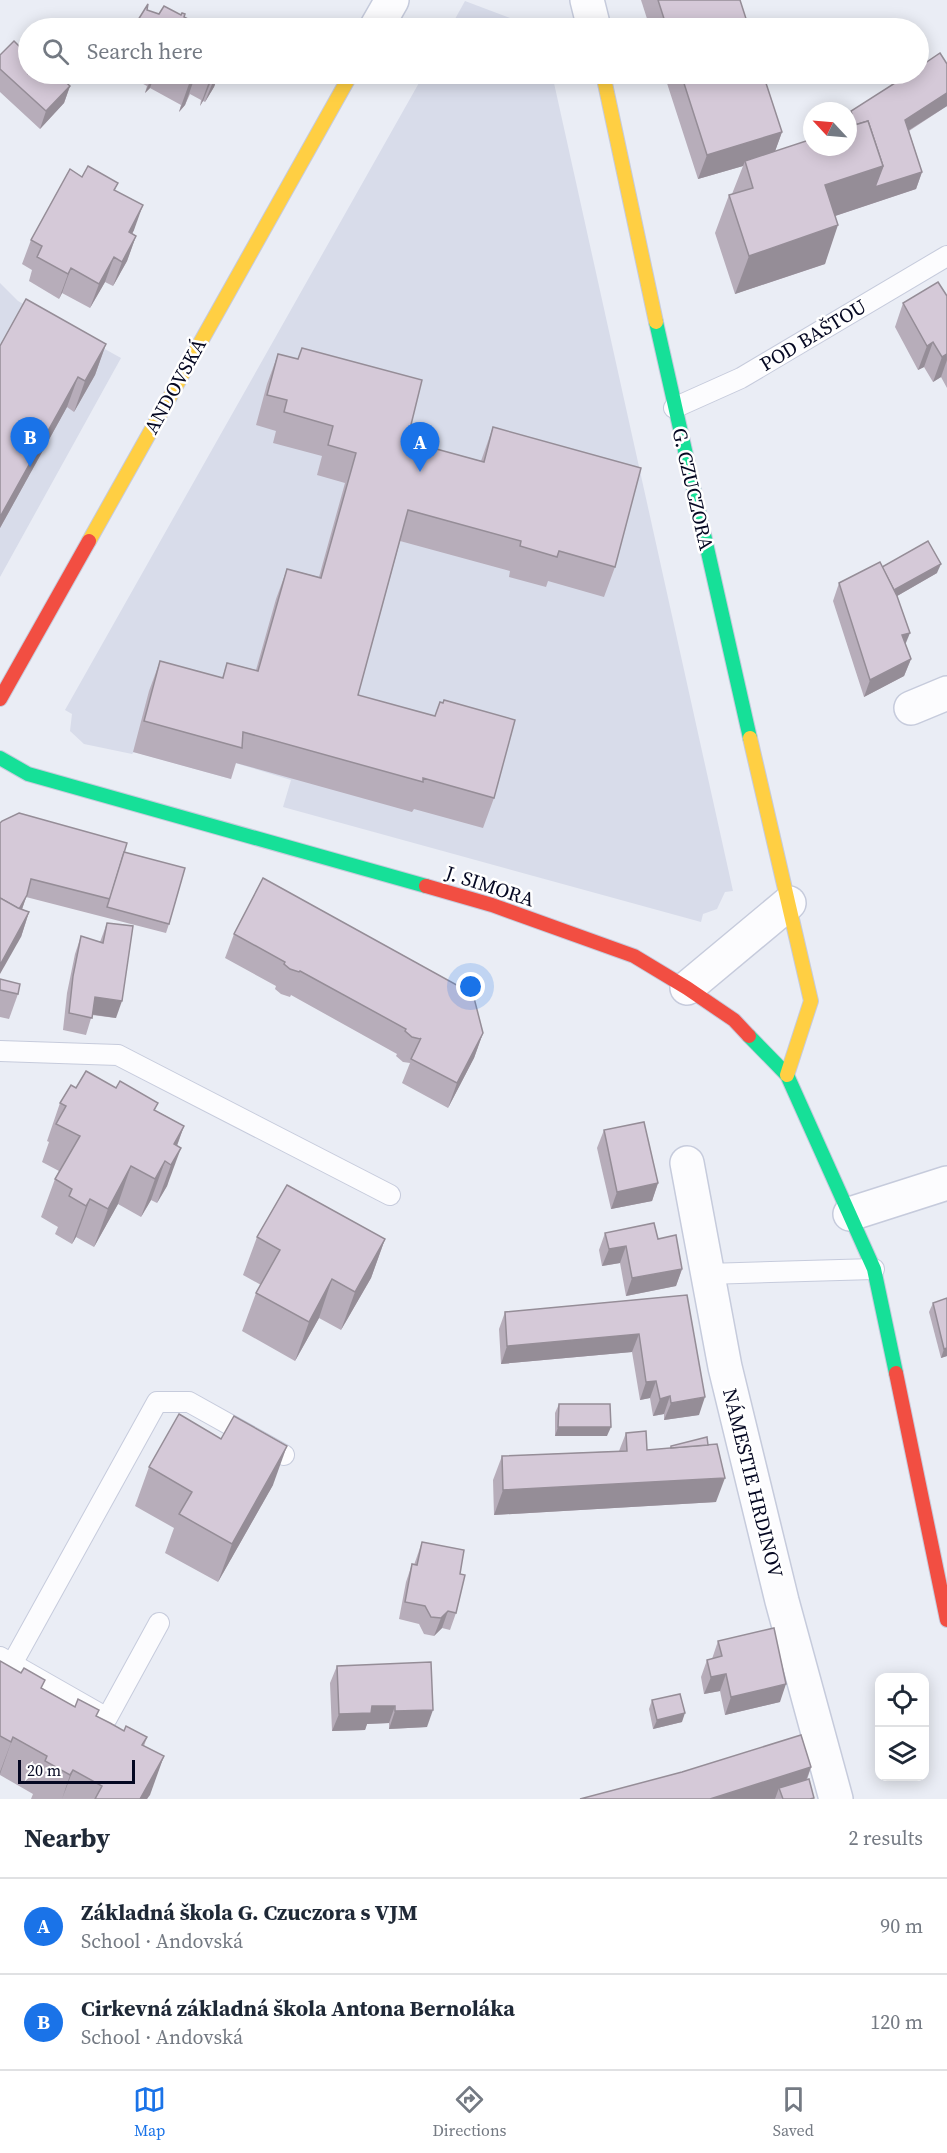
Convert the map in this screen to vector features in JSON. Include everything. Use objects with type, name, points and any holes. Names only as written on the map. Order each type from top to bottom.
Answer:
[{"type":"street","points":[[382,18],[392,0]]},
{"type":"street","points":[[587,0],[592,18]]},
{"type":"street","name":"ANDOVSKÁ","points":[[0,699],[345,84]]},
{"type":"street","name":"G. CZUCZORA","points":[[605,84],[674,408],[811,1001],[787,1075]]},
{"type":"street","points":[[911,708],[947,693]]},
{"type":"street","name":"J. SIMORA","points":[[0,758],[28,774],[492,905],[634,956],[734,1020],[787,1075],[850,1214]]},
{"type":"street","points":[[687,988],[789,903]]},
{"type":"street","name":"NÁMESTIE HRDINOV","points":[[687,1163],[724,1367],[782,1601],[836,1799]]},
{"type":"street","points":[[947,1183],[850,1214],[874,1269],[947,1620]]},
{"type":"lane","name":"POD BAŠTOU","points":[[674,408],[741,378],[947,256]]},
{"type":"lane","points":[[0,1051],[118,1055],[390,1195]]},
{"type":"lane","points":[[707,1274],[874,1269]]},
{"type":"lane","points":[[159,1623],[107,1718],[6,1661],[157,1402],[189,1402],[284,1455]]},
{"type":"shaded area","points":[[465,1],[510,18],[456,18]]},
{"type":"shaded area","points":[[418,84],[554,84],[733,891],[725,892],[717,909],[703,914],[701,922],[283,807],[291,780],[232,762],[231,779],[134,752],[132,754],[84,744],[70,731],[72,714],[65,710]]},
{"type":"shaded area","points":[[0,283],[18,301],[121,358],[0,577]]},
{"type":"building","points":[[658,0],[740,0],[746,18],[664,18]]},
{"type":"building","points":[[148,4],[147,10],[159,14],[164,6],[181,15],[185,14],[186,18],[139,18]]},
{"type":"building","points":[[14,41],[18,45],[18,84],[68,84],[70,86],[46,111],[0,69],[0,55]]},
{"type":"building","points":[[940,53],[947,64],[947,93],[905,120],[922,172],[875,187],[883,166],[868,121],[857,124],[857,107],[893,84],[929,84],[929,60]]},
{"type":"building","points":[[684,84],[766,84],[782,132],[707,155]]},
{"type":"building","points":[[868,121],[883,166],[825,185],[838,225],[749,256],[729,195],[753,188],[745,161],[803,142],[803,156],[857,156],[857,124]]},
{"type":"building","points":[[88,166],[118,183],[114,190],[143,205],[129,232],[136,236],[122,262],[114,257],[99,284],[71,268],[68,274],[37,257],[42,246],[31,240],[70,169],[82,177]]},
{"type":"building","points":[[938,282],[947,296],[947,354],[942,357],[933,342],[927,346],[903,303]]},
{"type":"building","points":[[26,299],[106,344],[85,381],[78,377],[0,517],[0,346]]},
{"type":"building","points":[[302,348],[422,380],[407,441],[484,462],[493,427],[641,468],[615,567],[559,551],[557,557],[520,546],[521,541],[408,510],[358,695],[435,716],[440,702],[443,703],[444,700],[515,720],[494,798],[423,778],[423,782],[243,732],[242,748],[144,721],[160,661],[223,678],[227,663],[258,671],[287,569],[321,578],[356,453],[328,445],[333,426],[284,412],[287,400],[267,395],[278,354],[298,359]]},
{"type":"building","points":[[928,541],[941,564],[894,590],[882,567]]},
{"type":"building","points":[[880,562],[897,596],[910,633],[902,635],[911,659],[870,680],[839,583]]},
{"type":"building","points":[[19,813],[127,843],[110,899],[31,879],[27,895],[19,909],[0,898],[0,823]]},
{"type":"building","points":[[124,852],[185,868],[169,924],[107,907]]},
{"type":"building","points":[[263,878],[473,994],[483,1033],[457,1083],[411,1059],[421,1038],[412,1037],[405,1031],[406,1029],[300,971],[290,969],[284,964],[285,962],[234,934]]},
{"type":"building","points":[[0,898],[29,912],[0,965]]},
{"type":"building","points":[[107,923],[133,926],[122,1001],[95,997],[92,1018],[69,1013],[81,936],[103,943]]},
{"type":"building","points":[[0,979],[20,984],[18,994],[0,990]]},
{"type":"building","points":[[86,1071],[116,1088],[120,1081],[158,1103],[154,1110],[184,1126],[174,1144],[181,1148],[171,1165],[165,1161],[155,1179],[131,1166],[108,1209],[90,1199],[86,1206],[69,1196],[72,1189],[55,1179],[80,1136],[56,1124],[66,1106],[60,1103],[71,1085],[76,1088]]},
{"type":"building","points":[[644,1122],[658,1183],[617,1192],[604,1130]]},
{"type":"building","points":[[287,1185],[385,1239],[355,1292],[332,1279],[309,1322],[256,1293],[280,1250],[257,1237]]},
{"type":"building","points":[[654,1223],[658,1239],[676,1235],[682,1269],[632,1278],[626,1246],[609,1249],[605,1233]]},
{"type":"building","points":[[687,1295],[705,1397],[671,1403],[670,1396],[660,1399],[656,1381],[646,1382],[639,1334],[507,1346],[505,1312]]},
{"type":"building","points":[[947,1298],[947,1348],[944,1349],[933,1303]]},
{"type":"building","points":[[559,1404],[610,1404],[611,1427],[558,1427]]},
{"type":"building","points":[[179,1414],[221,1439],[234,1416],[287,1446],[232,1544],[179,1514],[192,1492],[149,1467]]},
{"type":"building","points":[[646,1431],[647,1450],[717,1444],[725,1478],[503,1490],[502,1456],[627,1451],[626,1433]]},
{"type":"building","points":[[707,1437],[708,1445],[671,1448],[671,1446]]},
{"type":"building","points":[[422,1542],[464,1550],[460,1574],[465,1575],[456,1613],[448,1611],[441,1618],[431,1617],[425,1606],[405,1602],[412,1564],[417,1565]]},
{"type":"building","points":[[774,1628],[786,1684],[731,1697],[726,1674],[711,1677],[707,1660],[722,1656],[718,1641]]},
{"type":"building","points":[[0,1661],[21,1673],[24,1668],[45,1680],[41,1688],[75,1707],[78,1699],[99,1710],[96,1716],[124,1731],[126,1726],[147,1737],[142,1745],[164,1756],[140,1799],[95,1799],[102,1786],[73,1770],[70,1775],[45,1761],[47,1756],[13,1737],[11,1742],[0,1736]]},
{"type":"building","points":[[431,1662],[433,1710],[395,1711],[395,1706],[372,1706],[371,1713],[339,1714],[337,1666]]},
{"type":"building","points":[[680,1694],[685,1713],[657,1720],[652,1700]]},
{"type":"building","points":[[801,1735],[811,1767],[710,1799],[580,1799],[682,1772]]},
{"type":"building","points":[[809,1779],[814,1798],[783,1799],[779,1788]]},
{"type":"traffic: fast","points":[[656,322],[750,738]]},
{"type":"traffic: fast","points":[[0,758],[28,774],[426,886]]},
{"type":"traffic: fast","points":[[749,1036],[787,1075],[874,1269],[896,1373]]},
{"type":"traffic: slow","points":[[89,541],[345,84]]},
{"type":"traffic: slow","points":[[605,84],[656,322]]},
{"type":"traffic: slow","points":[[750,738],[811,1001],[787,1075]]},
{"type":"traffic: jam","points":[[0,699],[89,541]]},
{"type":"traffic: jam","points":[[426,886],[492,905],[634,956],[734,1020],[749,1036]]},
{"type":"traffic: jam","points":[[896,1373],[947,1620]]},
{"type":"place","name":"Cirkevná základná škola Antona Bernoláka","points":[[30,467]]},
{"type":"place","name":"Základná škola G. Czuczora s VJM","points":[[420,472]]}]
